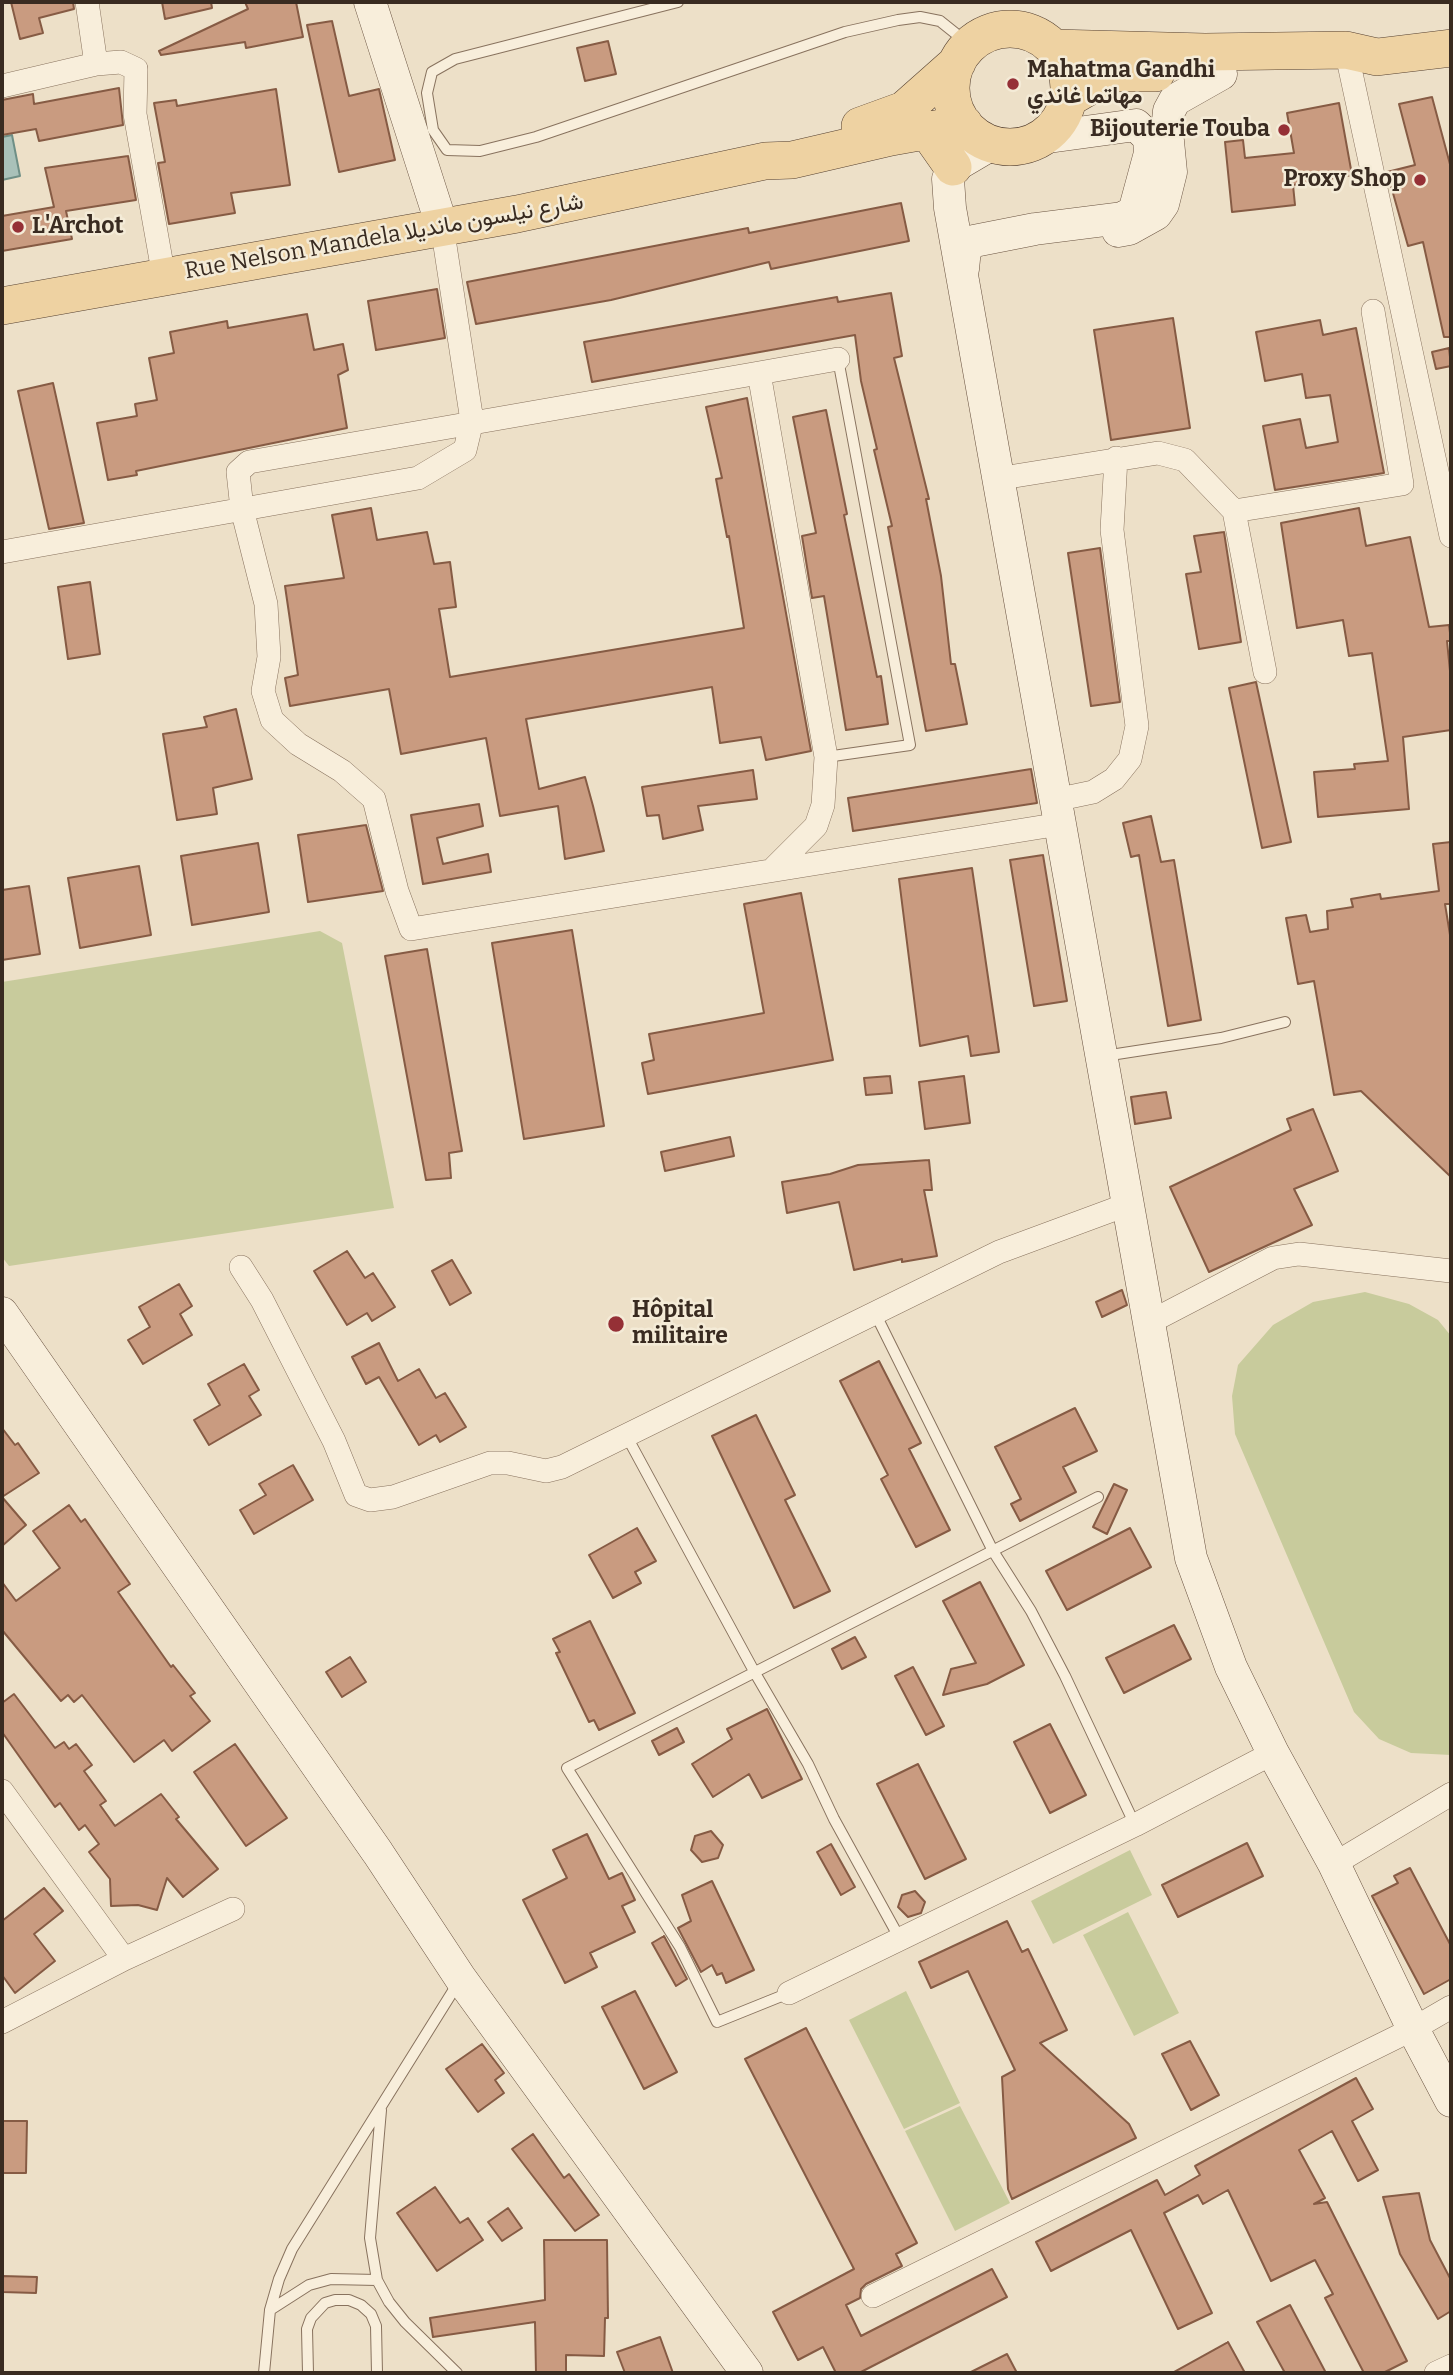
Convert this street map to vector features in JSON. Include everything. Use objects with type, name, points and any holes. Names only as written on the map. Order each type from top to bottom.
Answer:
[{"type":"main road","points":[[1069,98],[1066,71],[1054,48],[1042,38],[1013,29],[997,30],[963,54],[951,94],[978,134],[1017,146],[1041,138],[1054,127],[1069,98],[1112,73],[1220,74],[1451,48]]},
{"type":"main road","points":[[1054,48],[1357,60]]},
{"type":"main road","name":"Rue Nelson Mandela شارع نيلسون مانديلا","points":[[765,161],[780,150],[904,110],[963,54]]},
{"type":"main road","name":"Rue Nelson Mandela شارع نيلسون مانديلا","points":[[2,306],[568,204],[765,161],[792,160],[927,130],[978,134]]},
{"type":"main road","points":[[927,130],[953,167]]},
{"type":"street","points":[[87,2],[96,64]]},
{"type":"street","points":[[2,552],[418,478],[465,450],[472,421],[442,226],[370,2]]},
{"type":"street","points":[[1357,60],[1451,536]]},
{"type":"street","points":[[2,86],[96,64],[121,62],[136,69],[135,114],[164,277]]},
{"type":"street","points":[[962,270],[973,253],[1129,229],[1156,214],[1163,204],[1171,172],[1167,131],[1169,111],[1175,100],[1220,74]]},
{"type":"street","points":[[962,270],[965,248],[974,241],[1035,229],[1122,218],[1134,212],[1150,153],[1149,138],[1136,125],[1041,138]]},
{"type":"street","points":[[978,134],[953,167],[948,179],[950,208],[1126,1205],[1192,1558],[1231,1667],[1273,1753],[1334,1864],[1413,2029],[1451,2101]]},
{"type":"street","points":[[1234,511],[1402,484],[1373,311]]},
{"type":"street","points":[[838,359],[249,462],[238,471],[242,509],[266,604],[269,657],[262,691],[272,720],[298,744],[342,771],[374,799],[397,891],[411,929],[775,867],[1058,812],[1114,779],[1130,759],[1137,726],[1112,530],[1116,458]]},
{"type":"street","points":[[759,373],[827,757],[823,805],[816,826],[775,867]]},
{"type":"street","points":[[996,479],[1158,453],[1185,460],[1234,511],[1265,672]]},
{"type":"street","points":[[241,1267],[262,1300],[334,1441],[356,1495],[370,1500],[393,1497],[490,1463],[508,1463],[545,1471],[562,1467],[999,1252],[1126,1205]]},
{"type":"street","points":[[1150,1322],[1273,1258],[1299,1254],[1451,1271]]},
{"type":"street","points":[[2,1313],[378,1853],[461,1979],[747,2373]]},
{"type":"street","points":[[789,1993],[1135,1825],[1273,1753]]},
{"type":"street","points":[[2,1791],[124,1959]]},
{"type":"street","points":[[1334,1864],[1451,1794]]},
{"type":"street","points":[[2,2022],[124,1959],[233,1909]]},
{"type":"street","points":[[873,2296],[1413,2029],[1451,2007]]},
{"type":"street","points":[[1436,2373],[1451,2365]]},
{"type":"lane","points":[[678,2],[455,59],[432,72],[427,93],[433,130],[447,150],[480,151],[536,137],[845,32],[898,20],[920,17],[940,20],[963,54]]},
{"type":"lane","points":[[827,757],[910,745],[838,359]]},
{"type":"lane","points":[[1102,1057],[1173,1047],[1285,1023]]},
{"type":"lane","points":[[876,1312],[993,1551],[1048,1644],[1135,1825]]},
{"type":"lane","points":[[626,1435],[755,1673],[808,1763],[834,1819],[900,1939]]},
{"type":"lane","points":[[789,1993],[717,2022],[680,1947],[568,1768],[1098,1497]]},
{"type":"lane","points":[[264,2373],[270,2310],[279,2278],[292,2249],[461,1979]]},
{"type":"lane","points":[[382,2107],[370,2238],[377,2280],[388,2302],[405,2322],[457,2373]]},
{"type":"lane","points":[[270,2310],[309,2285],[331,2279],[377,2280]]},
{"type":"lane","points":[[307,2373],[310,2318],[325,2303],[335,2300],[349,2300],[361,2305],[371,2314],[376,2326],[377,2373]]},
{"type":"green space","points":[[320,931],[342,943],[394,1208],[9,1266],[2,1257],[2,982]]},
{"type":"green space","points":[[1365,1292],[1409,1304],[1438,1320],[1451,1336],[1451,1755],[1411,1753],[1379,1739],[1354,1712],[1235,1434],[1232,1396],[1238,1365],[1273,1325],[1313,1302]]},
{"type":"green space","points":[[1130,1850],[1152,1895],[1053,1944],[1031,1901]]},
{"type":"green space","points":[[1128,1912],[1179,2013],[1134,2036],[1083,1935]]},
{"type":"green space","points":[[906,1991],[960,2103],[904,2129],[849,2020]]},
{"type":"green space","points":[[960,2106],[1010,2203],[955,2231],[905,2131]]},
{"type":"water","points":[[12,135],[20,176],[2,180],[2,137]]},
{"type":"building","points":[[11,2],[73,2],[74,9],[39,18],[43,33],[20,39]]},
{"type":"building","points":[[162,2],[211,2],[212,8],[165,19]]},
{"type":"building","points":[[245,2],[296,2],[303,37],[246,48],[245,42],[161,55],[159,51],[248,9]]},
{"type":"building","points":[[332,21],[349,96],[379,89],[395,160],[339,172],[307,25]]},
{"type":"building","points":[[608,41],[616,74],[585,81],[577,48]]},
{"type":"building","points":[[119,88],[123,125],[39,141],[36,129],[2,135],[2,100],[33,94],[34,104]]},
{"type":"building","points":[[276,89],[290,185],[231,193],[235,213],[169,224],[158,163],[165,162],[154,103],[176,100],[177,106]]},
{"type":"building","points":[[1432,97],[1451,168],[1451,337],[1444,337],[1423,242],[1408,246],[1387,172],[1415,165],[1399,104]]},
{"type":"building","points":[[1339,103],[1352,175],[1293,185],[1295,205],[1232,212],[1225,142],[1243,140],[1245,158],[1294,153],[1287,113]]},
{"type":"building","points":[[128,156],[136,200],[66,211],[72,239],[2,251],[2,216],[54,207],[45,168]]},
{"type":"building","points":[[901,203],[909,241],[771,269],[769,262],[611,300],[476,324],[467,282],[748,228],[749,233]]},
{"type":"building","points":[[437,289],[445,338],[376,350],[368,301]]},
{"type":"building","points":[[891,293],[902,356],[894,358],[929,499],[926,499],[941,576],[951,664],[955,664],[967,724],[926,731],[888,527],[892,526],[874,450],[877,449],[861,381],[855,335],[592,382],[584,342],[837,297],[838,302]]},
{"type":"building","points":[[307,314],[314,350],[343,344],[348,370],[338,375],[347,428],[136,471],[137,475],[108,480],[97,423],[137,416],[135,404],[157,400],[149,358],[174,353],[170,332],[227,321],[228,328]]},
{"type":"building","points":[[1173,318],[1190,428],[1111,440],[1094,330]]},
{"type":"building","points":[[1320,320],[1323,335],[1356,328],[1384,473],[1275,490],[1263,426],[1300,419],[1306,448],[1338,442],[1330,395],[1306,398],[1302,374],[1265,381],[1256,332]]},
{"type":"building","points":[[1449,348],[1451,366],[1436,369],[1432,352]]},
{"type":"building","points":[[53,383],[84,523],[49,529],[18,391]]},
{"type":"building","points":[[747,398],[811,751],[766,760],[761,737],[720,743],[712,687],[526,719],[539,789],[585,777],[604,851],[565,859],[558,806],[500,816],[486,738],[401,754],[389,689],[290,706],[285,678],[298,675],[285,586],[344,578],[332,515],[371,508],[377,540],[427,532],[434,564],[450,562],[456,607],[439,609],[450,677],[744,628],[729,536],[727,537],[716,479],[722,478],[706,407]]},
{"type":"building","points":[[826,410],[847,514],[844,515],[877,677],[881,676],[888,724],[846,730],[824,596],[812,598],[802,536],[816,533],[793,417]]},
{"type":"building","points":[[1359,508],[1366,546],[1410,537],[1429,627],[1449,625],[1451,641],[1447,641],[1451,681],[1451,730],[1403,737],[1409,809],[1318,817],[1314,772],[1355,769],[1354,764],[1388,761],[1372,653],[1349,656],[1343,620],[1297,628],[1281,523]]},
{"type":"building","points":[[1224,532],[1241,642],[1199,649],[1186,574],[1201,572],[1194,536]]},
{"type":"building","points":[[1100,548],[1120,702],[1091,706],[1068,553]]},
{"type":"building","points":[[90,582],[100,654],[68,659],[58,587]]},
{"type":"building","points":[[1256,682],[1291,842],[1262,848],[1229,688]]},
{"type":"building","points":[[236,709],[252,779],[213,788],[217,814],[177,820],[163,734],[207,727],[204,717]]},
{"type":"building","points":[[1031,769],[1037,803],[853,831],[848,798]]},
{"type":"building","points":[[753,770],[757,799],[698,806],[703,830],[663,839],[659,815],[647,816],[642,787]]},
{"type":"building","points":[[479,804],[483,826],[437,838],[443,864],[488,854],[491,872],[423,884],[411,815]]},
{"type":"building","points":[[1151,816],[1161,862],[1174,860],[1201,1020],[1168,1026],[1139,855],[1131,857],[1123,823]]},
{"type":"building","points":[[366,825],[383,891],[308,902],[298,835]]},
{"type":"building","points":[[1451,842],[1451,904],[1445,904],[1451,941],[1451,1177],[1361,1091],[1334,1095],[1314,981],[1298,984],[1286,918],[1306,915],[1310,932],[1328,929],[1327,911],[1353,907],[1351,899],[1380,894],[1381,899],[1439,891],[1433,844]]},
{"type":"building","points":[[258,843],[269,912],[192,925],[181,856]]},
{"type":"building","points":[[1043,855],[1067,1001],[1034,1006],[1010,860]]},
{"type":"building","points":[[139,866],[151,935],[80,948],[68,878]]},
{"type":"building","points":[[972,868],[999,1052],[971,1056],[968,1036],[920,1046],[899,879]]},
{"type":"building","points":[[29,886],[40,954],[2,960],[2,890]]},
{"type":"building","points":[[801,893],[833,1060],[648,1094],[642,1063],[654,1060],[649,1034],[764,1013],[744,904]]},
{"type":"building","points":[[572,930],[604,1126],[524,1139],[492,943]]},
{"type":"building","points":[[427,949],[462,1151],[449,1153],[451,1178],[426,1180],[385,956]]},
{"type":"building","points":[[890,1076],[892,1093],[866,1095],[864,1078]]},
{"type":"building","points":[[964,1076],[970,1123],[925,1129],[919,1082]]},
{"type":"building","points":[[1166,1092],[1171,1118],[1135,1124],[1131,1097]]},
{"type":"building","points":[[1313,1109],[1338,1171],[1294,1189],[1312,1225],[1209,1272],[1170,1187],[1291,1130],[1287,1119]]},
{"type":"building","points":[[730,1137],[734,1156],[665,1171],[661,1152]]},
{"type":"building","points":[[929,1160],[932,1190],[924,1190],[937,1256],[902,1262],[902,1259],[854,1270],[839,1202],[787,1213],[782,1182],[830,1174],[858,1165]]},
{"type":"building","points":[[347,1251],[365,1278],[373,1273],[395,1307],[372,1321],[367,1313],[347,1325],[314,1271]]},
{"type":"building","points":[[452,1260],[471,1293],[450,1305],[432,1271]]},
{"type":"building","points":[[179,1284],[192,1306],[180,1314],[192,1335],[143,1364],[128,1340],[150,1327],[139,1307]]},
{"type":"building","points":[[1122,1290],[1127,1305],[1102,1317],[1096,1302]]},
{"type":"building","points":[[379,1343],[398,1381],[419,1369],[436,1398],[445,1393],[466,1427],[440,1442],[436,1435],[419,1445],[379,1377],[366,1384],[352,1357]]},
{"type":"building","points":[[879,1361],[921,1443],[909,1449],[950,1530],[916,1547],[881,1479],[888,1475],[840,1381]]},
{"type":"building","points":[[244,1364],[259,1390],[249,1396],[261,1415],[209,1445],[194,1420],[220,1405],[208,1384]]},
{"type":"building","points":[[1075,1408],[1097,1451],[1063,1467],[1076,1492],[1020,1521],[1011,1504],[1021,1499],[995,1447]]},
{"type":"building","points":[[756,1415],[795,1495],[785,1500],[830,1591],[794,1608],[712,1436]]},
{"type":"building","points":[[2,1428],[15,1445],[18,1443],[39,1473],[2,1497]]},
{"type":"building","points":[[293,1465],[313,1500],[254,1534],[240,1510],[266,1495],[259,1484]]},
{"type":"building","points":[[1114,1484],[1127,1490],[1107,1534],[1093,1527]]},
{"type":"building","points":[[2,1497],[26,1525],[2,1546]]},
{"type":"building","points":[[69,1505],[81,1522],[85,1519],[130,1584],[118,1592],[171,1667],[173,1665],[195,1693],[190,1696],[210,1721],[172,1751],[164,1740],[134,1762],[82,1695],[74,1702],[68,1695],[61,1701],[2,1630],[2,1582],[16,1601],[60,1568],[33,1531]]},
{"type":"building","points":[[637,1528],[656,1561],[635,1572],[641,1583],[613,1598],[589,1555]]},
{"type":"building","points":[[1130,1528],[1151,1567],[1067,1610],[1046,1571]]},
{"type":"building","points":[[980,1582],[1024,1665],[987,1684],[943,1695],[951,1669],[976,1663],[943,1601]]},
{"type":"building","points":[[590,1621],[635,1713],[599,1730],[594,1720],[589,1722],[556,1653],[560,1652],[553,1639]]},
{"type":"building","points":[[1174,1625],[1191,1659],[1124,1693],[1106,1658]]},
{"type":"building","points":[[855,1637],[866,1657],[842,1669],[832,1649]]},
{"type":"building","points":[[350,1657],[366,1682],[342,1697],[326,1672]]},
{"type":"building","points":[[913,1667],[944,1726],[926,1735],[895,1676]]},
{"type":"building","points":[[14,1694],[55,1748],[64,1742],[69,1749],[76,1744],[92,1765],[84,1771],[106,1801],[100,1805],[115,1826],[161,1794],[179,1817],[176,1819],[218,1869],[183,1897],[167,1878],[157,1910],[138,1905],[111,1906],[110,1879],[89,1852],[99,1844],[85,1825],[79,1830],[60,1803],[55,1807],[2,1732],[2,1703]]},
{"type":"building","points":[[767,1709],[802,1779],[762,1798],[749,1774],[713,1797],[692,1764],[732,1739],[727,1729]]},
{"type":"building","points":[[1050,1724],[1086,1795],[1050,1813],[1014,1742]]},
{"type":"building","points":[[677,1728],[684,1742],[659,1755],[652,1741]]},
{"type":"building","points":[[235,1744],[287,1818],[246,1846],[194,1772]]},
{"type":"building","points":[[918,1764],[966,1859],[925,1879],[877,1784]]},
{"type":"building","points":[[711,1831],[723,1845],[718,1858],[702,1862],[691,1850],[695,1836]]},
{"type":"building","points":[[587,1834],[609,1879],[622,1873],[635,1900],[622,1906],[635,1932],[590,1953],[597,1967],[565,1983],[523,1900],[567,1878],[553,1850]]},
{"type":"building","points":[[1247,1843],[1263,1876],[1178,1917],[1162,1885]]},
{"type":"building","points":[[831,1844],[855,1887],[841,1895],[817,1852]]},
{"type":"building","points":[[1410,1868],[1451,1946],[1451,1979],[1424,1994],[1372,1896],[1398,1883],[1394,1876]]},
{"type":"building","points":[[712,1881],[754,1970],[726,1983],[722,1973],[717,1975],[712,1965],[701,1972],[678,1928],[691,1921],[682,1895]]},
{"type":"building","points":[[44,1888],[63,1911],[34,1934],[55,1961],[15,1993],[2,1975],[2,1921]]},
{"type":"building","points":[[915,1891],[925,1902],[921,1913],[908,1917],[898,1907],[902,1895]]},
{"type":"building","points":[[1007,1921],[1022,1952],[1028,1949],[1067,2030],[1040,2043],[1129,2124],[1136,2138],[1012,2199],[1008,2189],[1002,2077],[1015,2070],[968,1971],[931,1988],[919,1962]]},
{"type":"building","points":[[664,1936],[687,1979],[676,1986],[652,1943]]},
{"type":"building","points":[[635,1991],[677,2072],[644,2089],[602,2007]]},
{"type":"building","points":[[806,2028],[917,2243],[896,2254],[902,2266],[866,2284],[861,2289],[860,2298],[846,2305],[861,2336],[992,2269],[1007,2297],[859,2373],[836,2373],[823,2347],[798,2360],[773,2312],[854,2269],[745,2059]]},
{"type":"building","points":[[1190,2041],[1219,2095],[1191,2110],[1162,2054]]},
{"type":"building","points":[[482,2044],[504,2073],[495,2080],[504,2093],[478,2112],[446,2069]]},
{"type":"building","points":[[1356,2078],[1373,2109],[1352,2121],[1378,2170],[1358,2181],[1332,2131],[1299,2150],[1325,2198],[1314,2204],[1327,2202],[1407,2361],[1383,2373],[1364,2373],[1325,2298],[1333,2294],[1315,2260],[1271,2281],[1228,2190],[1203,2204],[1198,2195],[1164,2213],[1212,2313],[1178,2329],[1131,2230],[1051,2271],[1036,2242],[1157,2180],[1165,2195],[1200,2175],[1195,2166]]},
{"type":"building","points":[[2,2121],[27,2121],[26,2173],[2,2173]]},
{"type":"building","points":[[533,2134],[564,2178],[569,2174],[599,2215],[575,2231],[512,2149]]},
{"type":"building","points":[[435,2187],[460,2223],[468,2218],[483,2240],[437,2271],[397,2213]]},
{"type":"building","points":[[1419,2193],[1430,2240],[1451,2280],[1451,2311],[1438,2319],[1400,2254],[1383,2197]]},
{"type":"building","points":[[508,2208],[522,2228],[502,2241],[488,2222]]},
{"type":"building","points":[[544,2240],[607,2240],[608,2318],[605,2318],[604,2356],[566,2355],[566,2373],[536,2373],[535,2322],[433,2337],[430,2318],[545,2300]]},
{"type":"building","points":[[2,2276],[37,2277],[36,2293],[2,2292]]},
{"type":"building","points":[[1290,2305],[1326,2373],[1285,2373],[1257,2322]]},
{"type":"building","points":[[660,2337],[673,2373],[625,2373],[617,2352]]},
{"type":"building","points":[[1228,2342],[1245,2373],[1172,2373]]},
{"type":"building","points":[[1007,2354],[1017,2373],[969,2373]]},
{"type":"place","name":"Mahatma Gandhi مهاتما غاندي","points":[[1013,84]]},
{"type":"place","name":"Bijouterie Touba","points":[[1284,130]]},
{"type":"place","name":"Proxy Shop","points":[[1420,180]]},
{"type":"place","name":"L'Archot","points":[[18,227]]},
{"type":"place","name":"Hôpital militaire","points":[[616,1324]]}]
